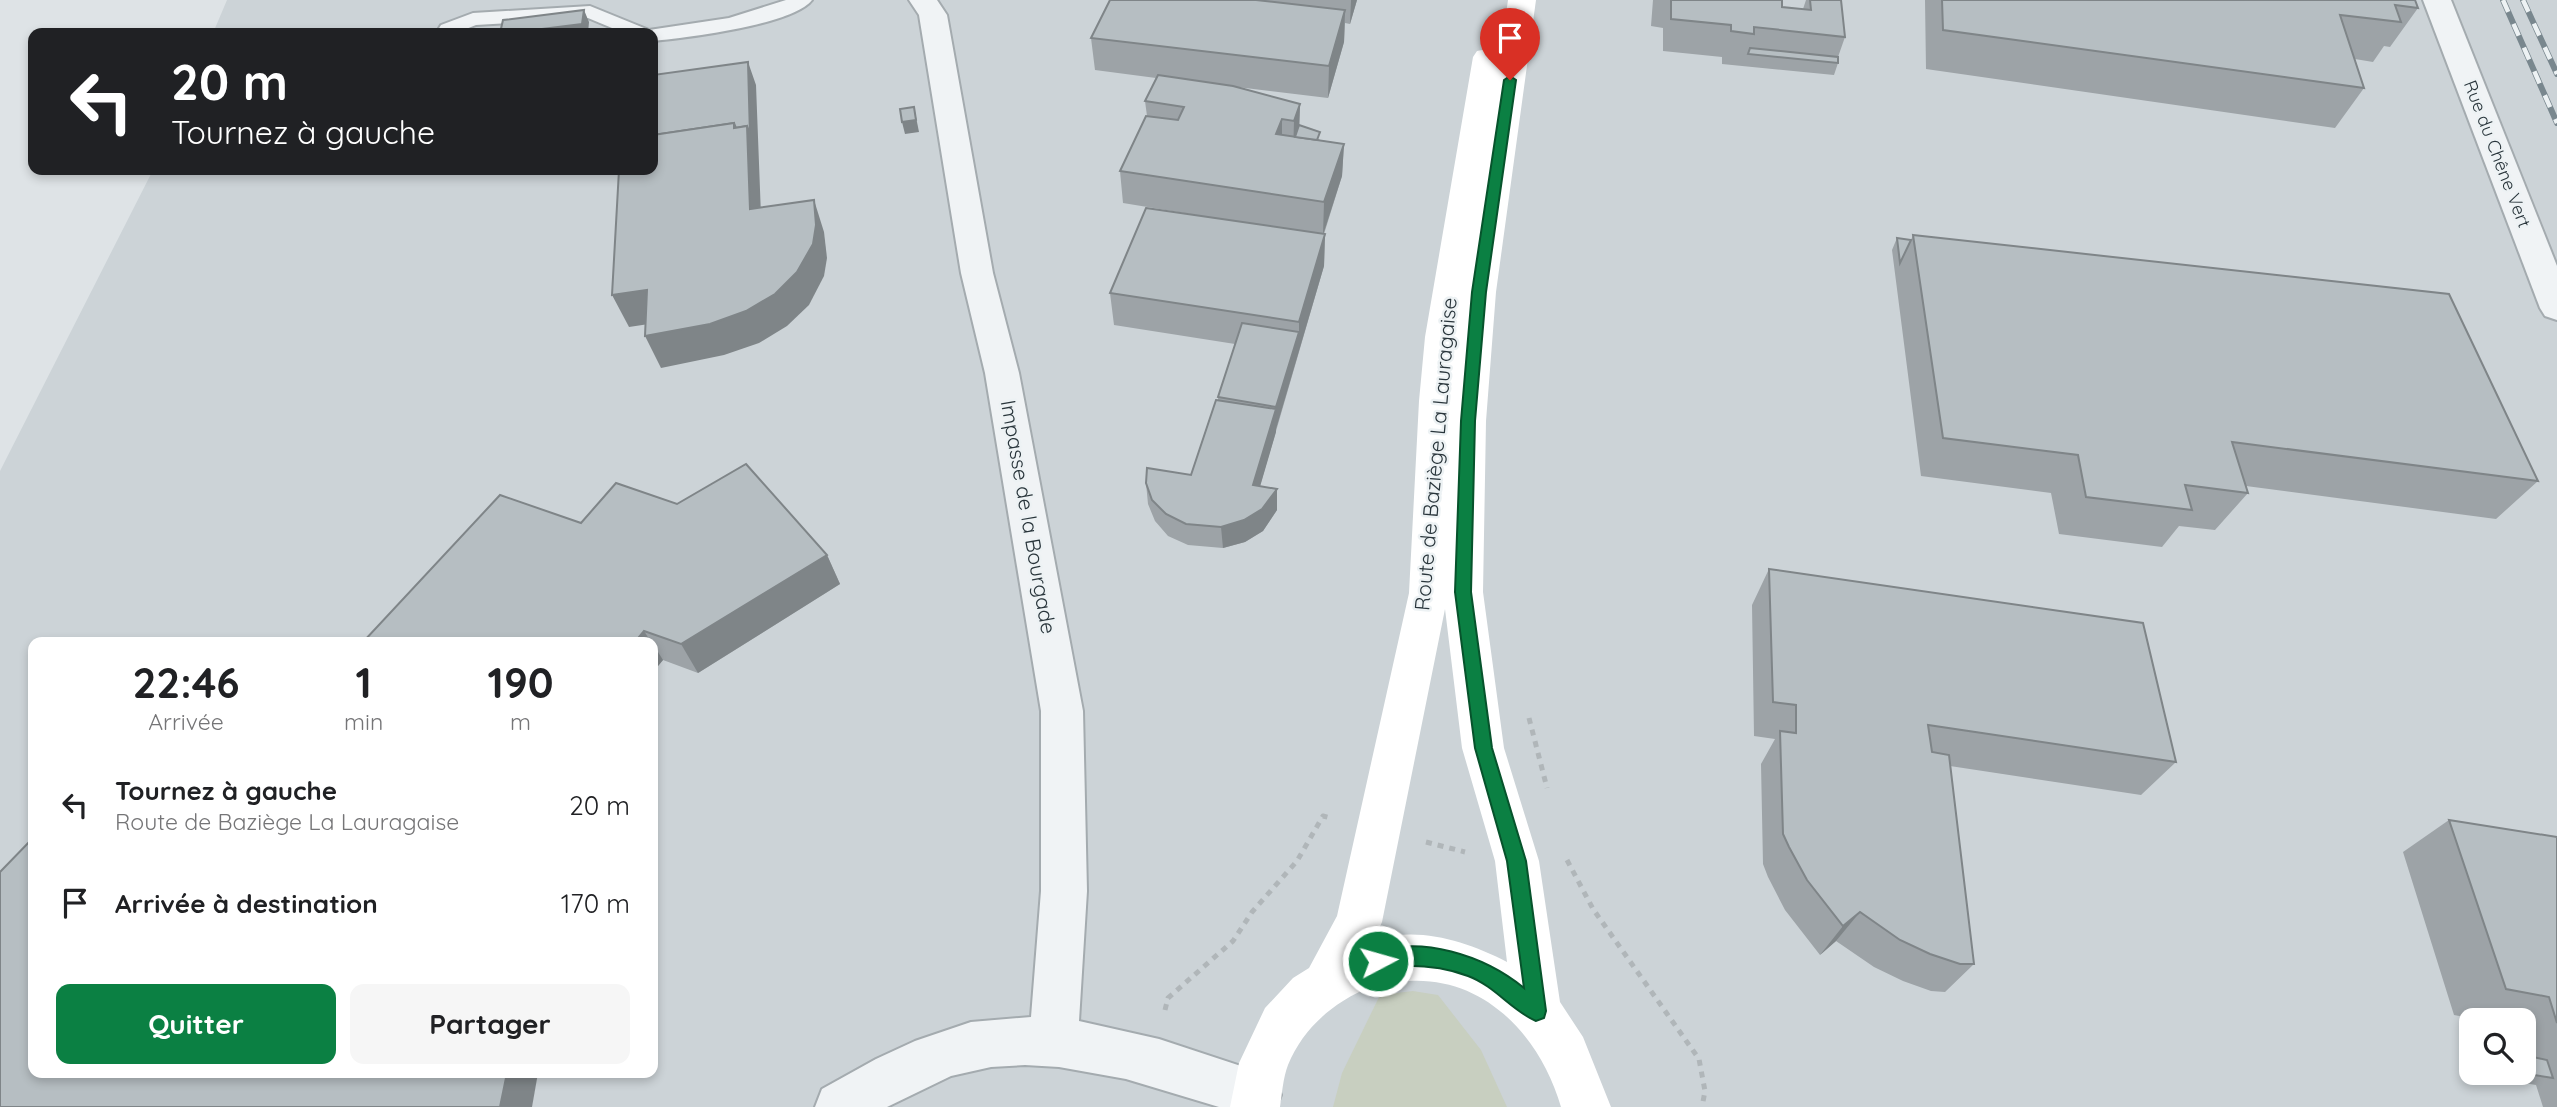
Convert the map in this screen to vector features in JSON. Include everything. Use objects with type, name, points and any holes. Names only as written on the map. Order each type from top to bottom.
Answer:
[{"type":"main road","name":"Route de Baziège La Lauragaise","points":[[1327,981],[1359,922],[1429,593],[1434,538],[1435,426],[1441,339],[1497,0]]},
{"type":"main road","name":"Route de Baziège La Lauragaise","points":[[1522,0],[1479,292],[1468,421],[1463,592],[1483,748],[1517,861],[1536,1011]]},
{"type":"main road","points":[[1256,1101],[1264,1063],[1279,1029],[1301,1002],[1327,981],[1360,964],[1397,957],[1434,958],[1472,967],[1506,985],[1536,1011],[1560,1040],[1576,1073],[1586,1107]]},
{"type":"street","name":"Impasse de la Bourgade","points":[[923,0],[933,15],[977,273],[1002,373],[1062,711],[1064,891],[1053,1042]]},
{"type":"street","name":"Rue du Chêne Vert","points":[[2437,0],[2557,308]]},
{"type":"street","points":[[840,1107],[877,1084],[937,1057],[990,1043],[1053,1042],[1153,1060],[1256,1101]]},
{"type":"lane","points":[[658,35],[715,29],[785,8],[802,0]]},
{"type":"lane","points":[[450,28],[473,19],[590,12],[629,28]]},
{"type":"path","points":[[1528,711],[1550,801]]},
{"type":"path","points":[[1165,1010],[1168,998],[1233,941],[1252,912],[1297,861],[1323,816],[1334,818]]},
{"type":"path","points":[[1418,840],[1477,854]]},
{"type":"path","points":[[1563,853],[1607,930],[1699,1059],[1705,1091],[1702,1107]]},
{"type":"shaded area","points":[[227,0],[2557,0],[2557,1107],[0,1107],[0,471],[150,175],[658,175],[658,28],[215,28]]},
{"type":"green space","points":[[1413,991],[1438,995],[1481,1050],[1507,1107],[1333,1107],[1342,1073],[1380,995]]},
{"type":"building","points":[[1110,0],[1256,0],[1345,10],[1329,66],[1091,38]]},
{"type":"building","points":[[1671,0],[1782,0],[1782,7],[1811,10],[1810,0],[1841,0],[1845,37],[1754,27],[1754,34],[1731,31],[1731,25],[1671,19]]},
{"type":"building","points":[[1942,0],[2415,0],[2418,8],[2395,5],[2401,22],[2340,15],[2364,88],[1943,30]]},
{"type":"building","points":[[584,10],[582,24],[550,28],[501,28],[503,20]]},
{"type":"building","points":[[1750,48],[1838,57],[1838,63],[1748,54]]},
{"type":"building","points":[[748,62],[750,136],[747,126],[736,128],[734,123],[658,134],[658,74]]},
{"type":"building","points":[[1158,75],[1233,86],[1300,104],[1294,121],[1282,119],[1276,134],[1344,144],[1324,202],[1120,171],[1146,116],[1178,120],[1184,107],[1145,101]]},
{"type":"building","points":[[914,107],[916,120],[902,122],[900,109]]},
{"type":"building","points":[[734,123],[734,128],[747,126],[750,209],[814,200],[816,225],[813,244],[797,272],[775,294],[746,311],[710,324],[645,336],[647,290],[612,295],[619,175],[658,175],[658,134]]},
{"type":"building","points":[[1299,125],[1320,132],[1317,140],[1295,137]]},
{"type":"building","points":[[1146,208],[1325,234],[1299,322],[1110,293]]},
{"type":"building","points":[[1913,235],[2449,294],[2538,481],[2232,442],[2248,493],[2185,485],[2192,510],[2086,497],[2078,455],[1943,438]]},
{"type":"building","points":[[1897,238],[1911,240],[1900,263]]},
{"type":"building","points":[[1242,323],[1299,332],[1276,407],[1218,397]]},
{"type":"building","points":[[1216,400],[1276,409],[1253,485],[1277,489],[1262,509],[1244,520],[1221,527],[1186,524],[1166,514],[1152,500],[1146,483],[1147,468],[1191,475]]},
{"type":"building","points":[[746,464],[827,555],[681,644],[644,631],[639,637],[368,637],[500,495],[581,523],[616,483],[677,504]]},
{"type":"building","points":[[1769,569],[2143,623],[2176,762],[1928,725],[1932,752],[1949,755],[1974,964],[1960,964],[1930,954],[1900,940],[1860,912],[1843,926],[1807,880],[1783,834],[1780,731],[1796,733],[1796,705],[1773,702]]},
{"type":"building","points":[[2449,820],[2557,837],[2557,1023],[2549,997],[2506,989]]},
{"type":"building","points":[[28,843],[28,1078],[506,1078],[500,1107],[0,1107],[0,872]]},
{"type":"building","points":[[2536,1058],[2547,1060],[2553,1078],[2536,1075]]},
{"type":"railway","points":[[2503,0],[2557,123]]},
{"type":"railway","points":[[2523,0],[2557,74]]},
{"type":"route","points":[[1378,961],[1397,957],[1434,958],[1472,967],[1506,985],[1536,1011],[1517,861],[1483,748],[1463,592],[1468,421],[1479,292],[1510,80]]}]
